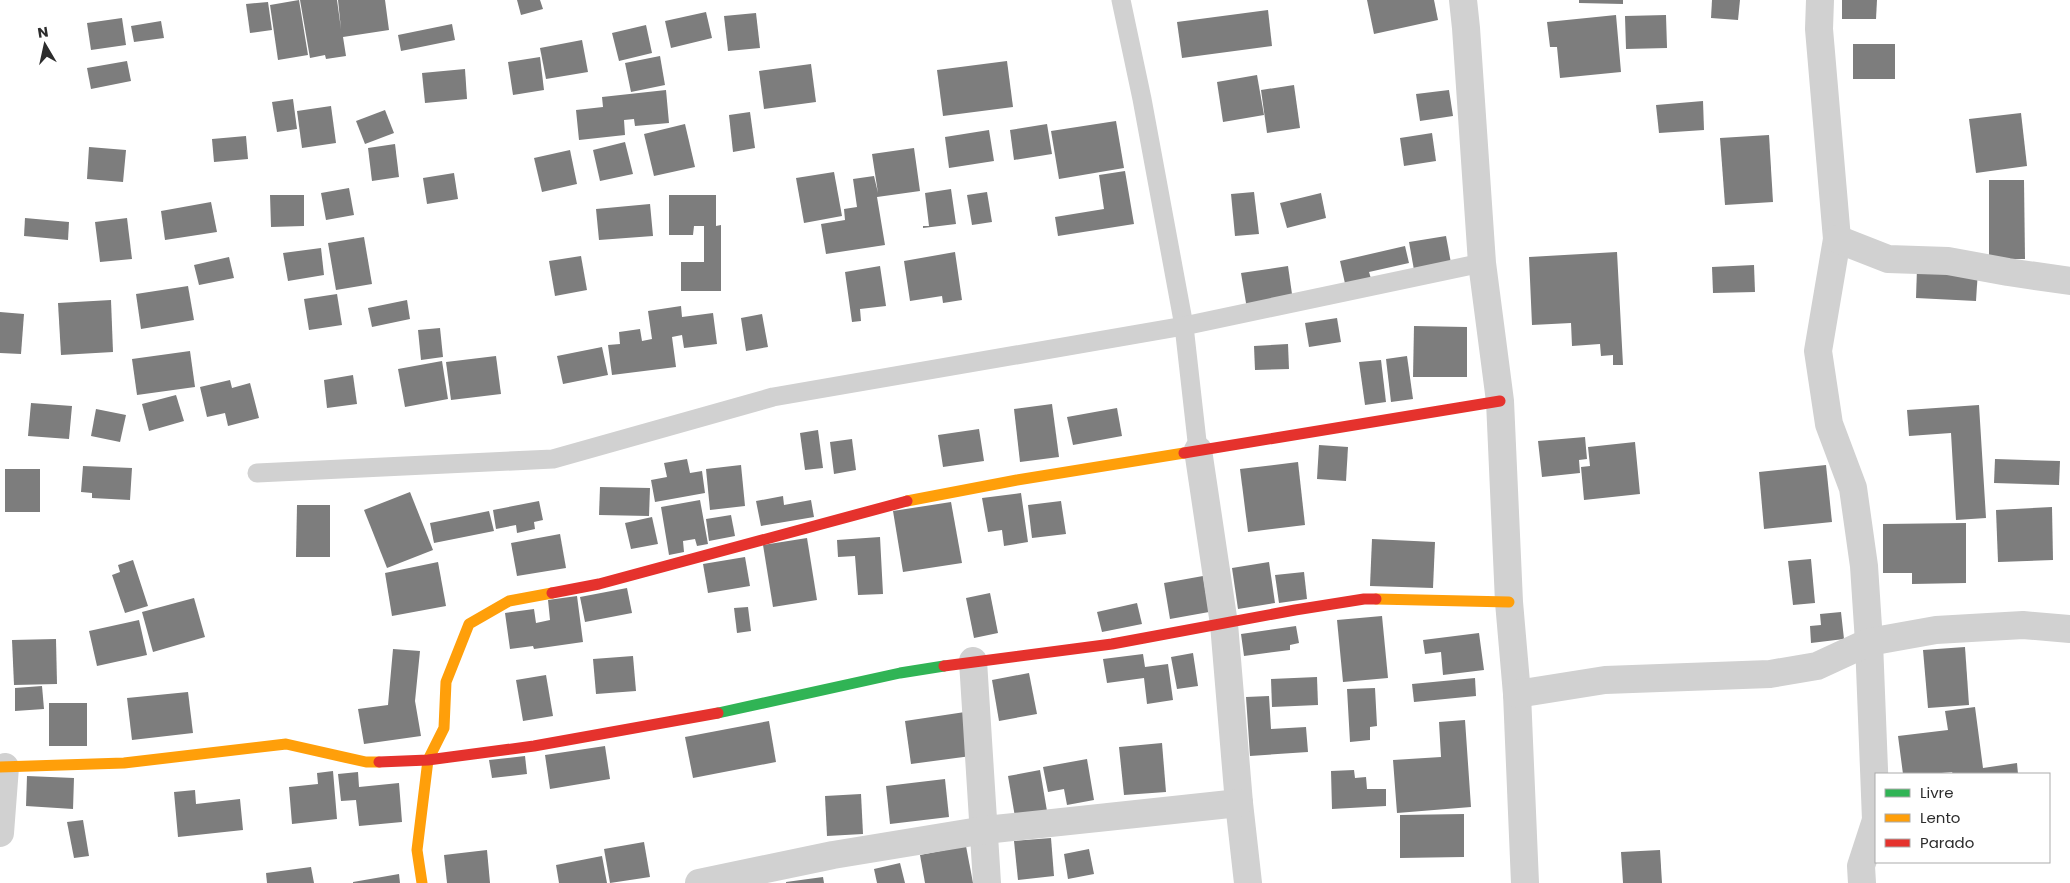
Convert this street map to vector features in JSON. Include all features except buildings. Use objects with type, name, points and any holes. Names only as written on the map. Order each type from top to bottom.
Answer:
[{"type":"street","points":[[1463,0],[1482,263],[1500,402],[1509,602],[1517,694],[1525,883]]},
{"type":"street","points":[[1820,0],[1819,29],[1837,239],[1818,350],[1829,424],[1854,488],[1864,566],[1875,795]]},
{"type":"street","points":[[1837,239],[1888,259],[1948,261],[2070,281]]},
{"type":"street","points":[[422,883],[416,850],[428,760],[444,728],[446,682],[469,624],[509,602],[599,584],[902,502],[1017,480],[1500,402]]},
{"type":"street","points":[[1198,450],[1224,624],[1238,803],[1248,883]]},
{"type":"street","points":[[0,833],[3,767],[124,763],[286,744],[366,762],[428,760],[534,746],[693,719],[900,673],[973,661],[1112,644],[1364,599],[1509,602]]},
{"type":"street","points":[[1517,694],[1605,680],[1770,674],[1817,666],[1869,642],[1936,630],[2023,625],[2070,629]]},
{"type":"street","points":[[973,661],[987,883]]},
{"type":"street","points":[[699,883],[833,854],[985,830],[1238,803]]},
{"type":"street","points":[[1862,883],[1861,866],[1875,823]]},
{"type":"lane","points":[[1121,0],[1142,99],[1184,326],[1198,450]]},
{"type":"lane","points":[[257,473],[553,458],[773,397],[1184,326],[1482,263]]},
{"type":"traffic: fast","points":[[718,713],[900,673],[944,666]]},
{"type":"traffic: slow","points":[[907,501],[1017,480],[1184,453]]},
{"type":"traffic: slow","points":[[422,883],[417,850],[428,760],[444,728],[446,682],[469,624],[509,601],[552,593]]},
{"type":"traffic: slow","points":[[1376,599],[1509,602]]},
{"type":"traffic: slow","points":[[0,767],[124,763],[286,744],[366,762],[379,762]]},
{"type":"traffic: jam","points":[[1184,453],[1500,401]]},
{"type":"traffic: jam","points":[[552,593],[599,584],[907,501]]},
{"type":"traffic: jam","points":[[944,666],[1112,644],[1295,610],[1364,599],[1376,599]]},
{"type":"traffic: jam","points":[[379,762],[428,760],[534,746],[718,713]]}]
